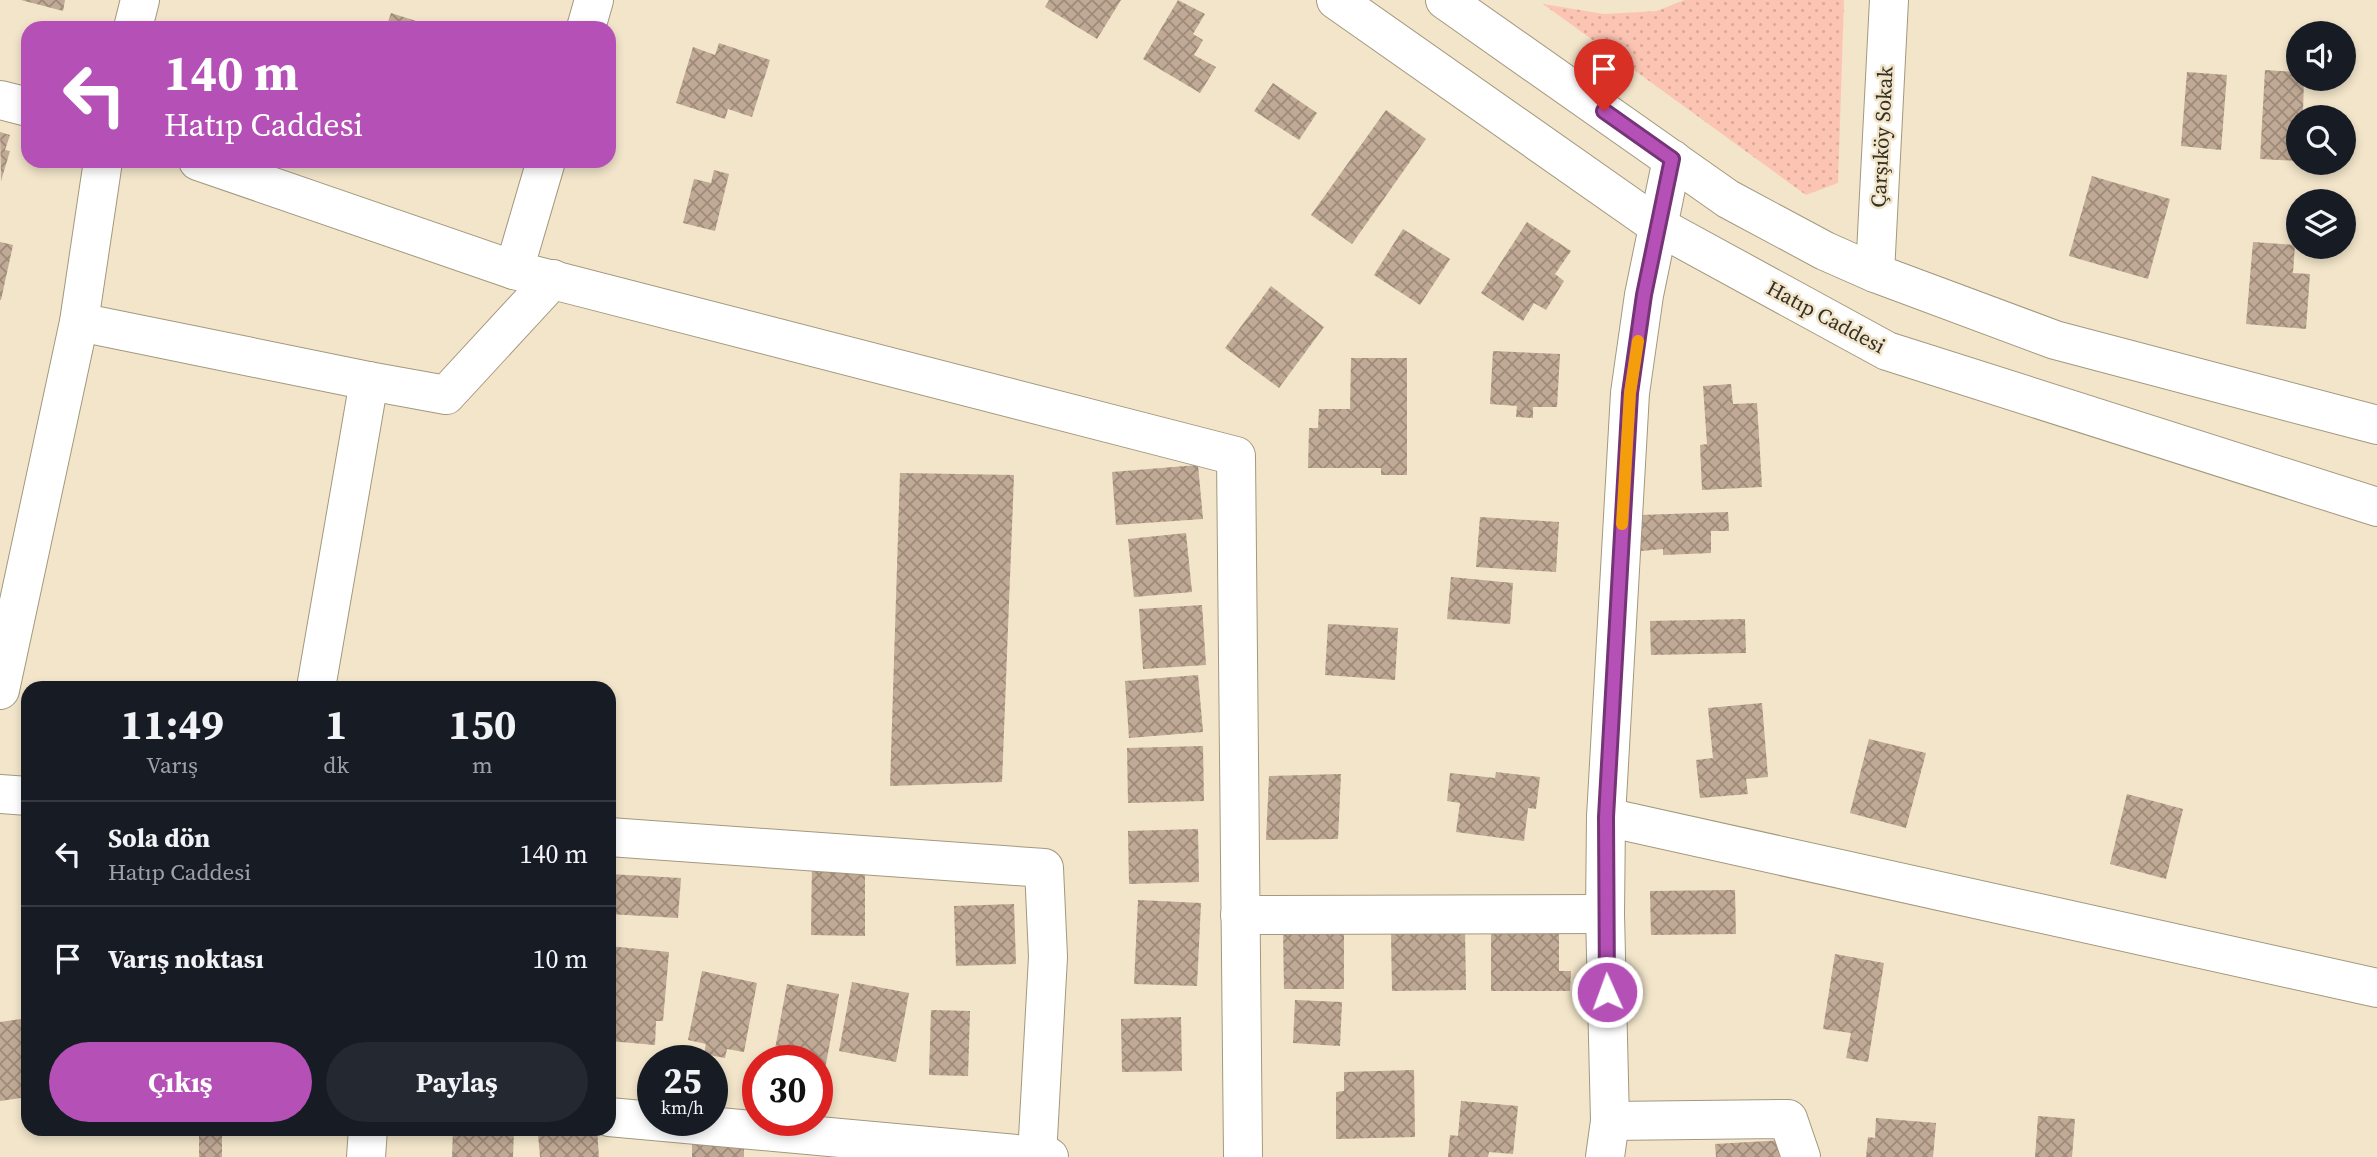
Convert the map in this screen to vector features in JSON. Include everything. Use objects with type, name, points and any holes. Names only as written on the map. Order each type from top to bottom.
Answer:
[{"type":"street","points":[[135,21],[140,0]]},
{"type":"street","points":[[588,21],[594,0]]},
{"type":"street","name":"Hatıp Caddesi","points":[[1336,0],[1658,226],[1887,351],[2377,507]]},
{"type":"street","points":[[1445,0],[1728,199],[1825,251],[1875,273],[2054,340],[2377,425]]},
{"type":"street","name":"Çarşıköy Sokak","points":[[1875,273],[1889,0]]},
{"type":"street","points":[[0,100],[21,105]]},
{"type":"street","points":[[1672,159],[1644,295],[1630,393],[1606,817],[1607,1139],[1788,1119],[1801,1157]]},
{"type":"street","points":[[0,690],[79,322],[102,168]]},
{"type":"street","points":[[218,168],[514,270],[1236,456],[1243,1157]]},
{"type":"street","points":[[514,270],[544,168]]},
{"type":"street","points":[[79,322],[446,395],[553,279]]},
{"type":"street","points":[[317,681],[369,381]]},
{"type":"street","points":[[0,794],[21,796]]},
{"type":"street","points":[[1606,817],[2377,988]]},
{"type":"street","points":[[616,837],[1044,868],[1048,957],[1043,1156],[616,1118]]},
{"type":"street","points":[[1240,915],[1605,914]]},
{"type":"street","points":[[366,1157],[368,1136]]},
{"type":"shaded area","points":[[1684,0],[1844,0],[1838,183],[1806,195],[1543,4],[1604,14],[1657,11]]},
{"type":"building","points":[[21,0],[65,0],[63,11]]},
{"type":"building","points":[[1049,0],[1121,0],[1097,39],[1045,7]]},
{"type":"building","points":[[1178,0],[1205,14],[1193,34],[1203,40],[1194,55],[1216,67],[1200,93],[1143,59]]},
{"type":"building","points":[[391,13],[416,21],[388,21]]},
{"type":"building","points":[[719,43],[770,60],[752,117],[728,109],[725,119],[676,103],[693,47],[715,55]]},
{"type":"building","points":[[2265,70],[2286,71],[2286,91],[2304,91],[2303,105],[2286,105],[2286,160],[2260,159]]},
{"type":"building","points":[[2187,72],[2227,75],[2221,150],[2181,146]]},
{"type":"building","points":[[1273,83],[1317,113],[1299,140],[1254,111]]},
{"type":"building","points":[[1386,110],[1426,139],[1352,244],[1311,215]]},
{"type":"building","points":[[0,132],[10,135],[5,150],[10,151],[1,181]]},
{"type":"building","points":[[714,170],[729,174],[715,231],[683,223],[694,179],[711,183]]},
{"type":"building","points":[[2092,176],[2170,199],[2148,279],[2069,256]]},
{"type":"building","points":[[1527,222],[1571,251],[1555,274],[1564,281],[1546,310],[1534,303],[1523,321],[1481,293]]},
{"type":"building","points":[[1403,229],[1450,259],[1420,305],[1374,275]]},
{"type":"building","points":[[0,242],[13,245],[1,300],[0,300]]},
{"type":"building","points":[[2253,242],[2286,244],[2286,259],[2294,259],[2293,273],[2310,274],[2306,329],[2246,324]]},
{"type":"building","points":[[1271,286],[1324,327],[1279,388],[1225,348]]},
{"type":"building","points":[[1493,351],[1560,354],[1557,407],[1533,407],[1533,418],[1516,417],[1517,406],[1490,404]]},
{"type":"building","points":[[1351,358],[1407,358],[1407,475],[1381,475],[1381,468],[1308,468],[1309,428],[1318,428],[1319,409],[1350,409]]},
{"type":"building","points":[[1731,384],[1733,404],[1757,403],[1762,487],[1702,490],[1700,445],[1707,444],[1703,386]]},
{"type":"building","points":[[1198,465],[1203,519],[1116,525],[1112,472]]},
{"type":"building","points":[[900,473],[1014,475],[1002,782],[890,786]]},
{"type":"building","points":[[1728,512],[1729,531],[1711,531],[1711,553],[1663,555],[1663,549],[1641,551],[1640,515]]},
{"type":"building","points":[[1480,517],[1559,522],[1556,572],[1476,567]]},
{"type":"building","points":[[1186,533],[1192,592],[1134,597],[1128,539]]},
{"type":"building","points":[[1451,577],[1513,583],[1510,624],[1447,619]]},
{"type":"building","points":[[1202,605],[1206,665],[1143,669],[1139,609]]},
{"type":"building","points":[[1745,619],[1746,653],[1651,655],[1650,621]]},
{"type":"building","points":[[1328,624],[1398,628],[1395,680],[1325,675]]},
{"type":"building","points":[[1198,675],[1203,732],[1129,738],[1125,681]]},
{"type":"building","points":[[1762,703],[1768,777],[1746,779],[1748,794],[1700,798],[1696,760],[1713,758],[1708,708]]},
{"type":"building","points":[[1869,739],[1926,753],[1906,828],[1850,813]]},
{"type":"building","points":[[1203,746],[1204,801],[1128,803],[1127,748]]},
{"type":"building","points":[[1496,772],[1540,777],[1536,809],[1528,808],[1524,841],[1456,832],[1460,803],[1447,801],[1450,773],[1495,778]]},
{"type":"building","points":[[1341,774],[1338,839],[1266,840],[1269,776]]},
{"type":"building","points":[[2127,794],[2183,809],[2166,879],[2110,864]]},
{"type":"building","points":[[1198,829],[1199,882],[1129,884],[1128,831]]},
{"type":"building","points":[[812,861],[865,862],[865,936],[811,935]]},
{"type":"building","points":[[616,874],[681,878],[678,918],[616,914]]},
{"type":"building","points":[[1735,890],[1736,934],[1651,935],[1650,891]]},
{"type":"building","points":[[1138,900],[1201,903],[1197,986],[1134,984]]},
{"type":"building","points":[[1014,904],[1016,964],[956,966],[954,906]]},
{"type":"building","points":[[1283,929],[1344,929],[1344,989],[1284,989]]},
{"type":"building","points":[[1491,929],[1559,929],[1559,971],[1571,971],[1570,991],[1491,991]]},
{"type":"building","points":[[1391,930],[1465,930],[1466,990],[1392,991]]},
{"type":"building","points":[[616,947],[669,952],[663,1021],[656,1021],[655,1045],[616,1042]]},
{"type":"building","points":[[1835,954],[1884,963],[1868,1062],[1846,1058],[1851,1033],[1823,1029]]},
{"type":"building","points":[[702,971],[757,983],[742,1052],[728,1049],[728,1045],[706,1045],[688,1040]]},
{"type":"building","points":[[852,982],[909,993],[896,1062],[839,1051]]},
{"type":"building","points":[[787,984],[839,994],[829,1045],[776,1045]]},
{"type":"building","points":[[1295,1000],[1342,1002],[1340,1046],[1293,1043]]},
{"type":"building","points":[[931,1010],[970,1011],[968,1076],[929,1075]]},
{"type":"building","points":[[1181,1017],[1182,1071],[1122,1072],[1121,1019]]},
{"type":"building","points":[[21,1019],[21,1098],[0,1101],[0,1022]]},
{"type":"building","points":[[1414,1070],[1415,1137],[1336,1139],[1336,1092],[1344,1091],[1344,1072]]},
{"type":"building","points":[[1461,1101],[1518,1106],[1513,1154],[1489,1152],[1488,1157],[1448,1157],[1450,1135],[1458,1136]]},
{"type":"building","points":[[2038,1116],[2075,1119],[2072,1157],[2035,1157]]},
{"type":"building","points":[[1876,1118],[1936,1123],[1933,1157],[1866,1157],[1868,1137],[1875,1138]]},
{"type":"building","points":[[199,1136],[222,1136],[222,1157],[199,1157]]},
{"type":"building","points":[[453,1136],[514,1136],[513,1157],[452,1157]]},
{"type":"building","points":[[538,1136],[598,1136],[599,1157],[540,1157]]},
{"type":"building","points":[[692,1138],[744,1139],[744,1157],[692,1157]]},
{"type":"building","points":[[1784,1140],[1785,1157],[1716,1157],[1715,1144]]},
{"type":"slow traffic","points":[[1622,524],[1630,393],[1638,341]]},
{"type":"route","points":[[1604,111],[1672,159],[1644,295],[1630,393],[1606,817],[1607,992]]}]
